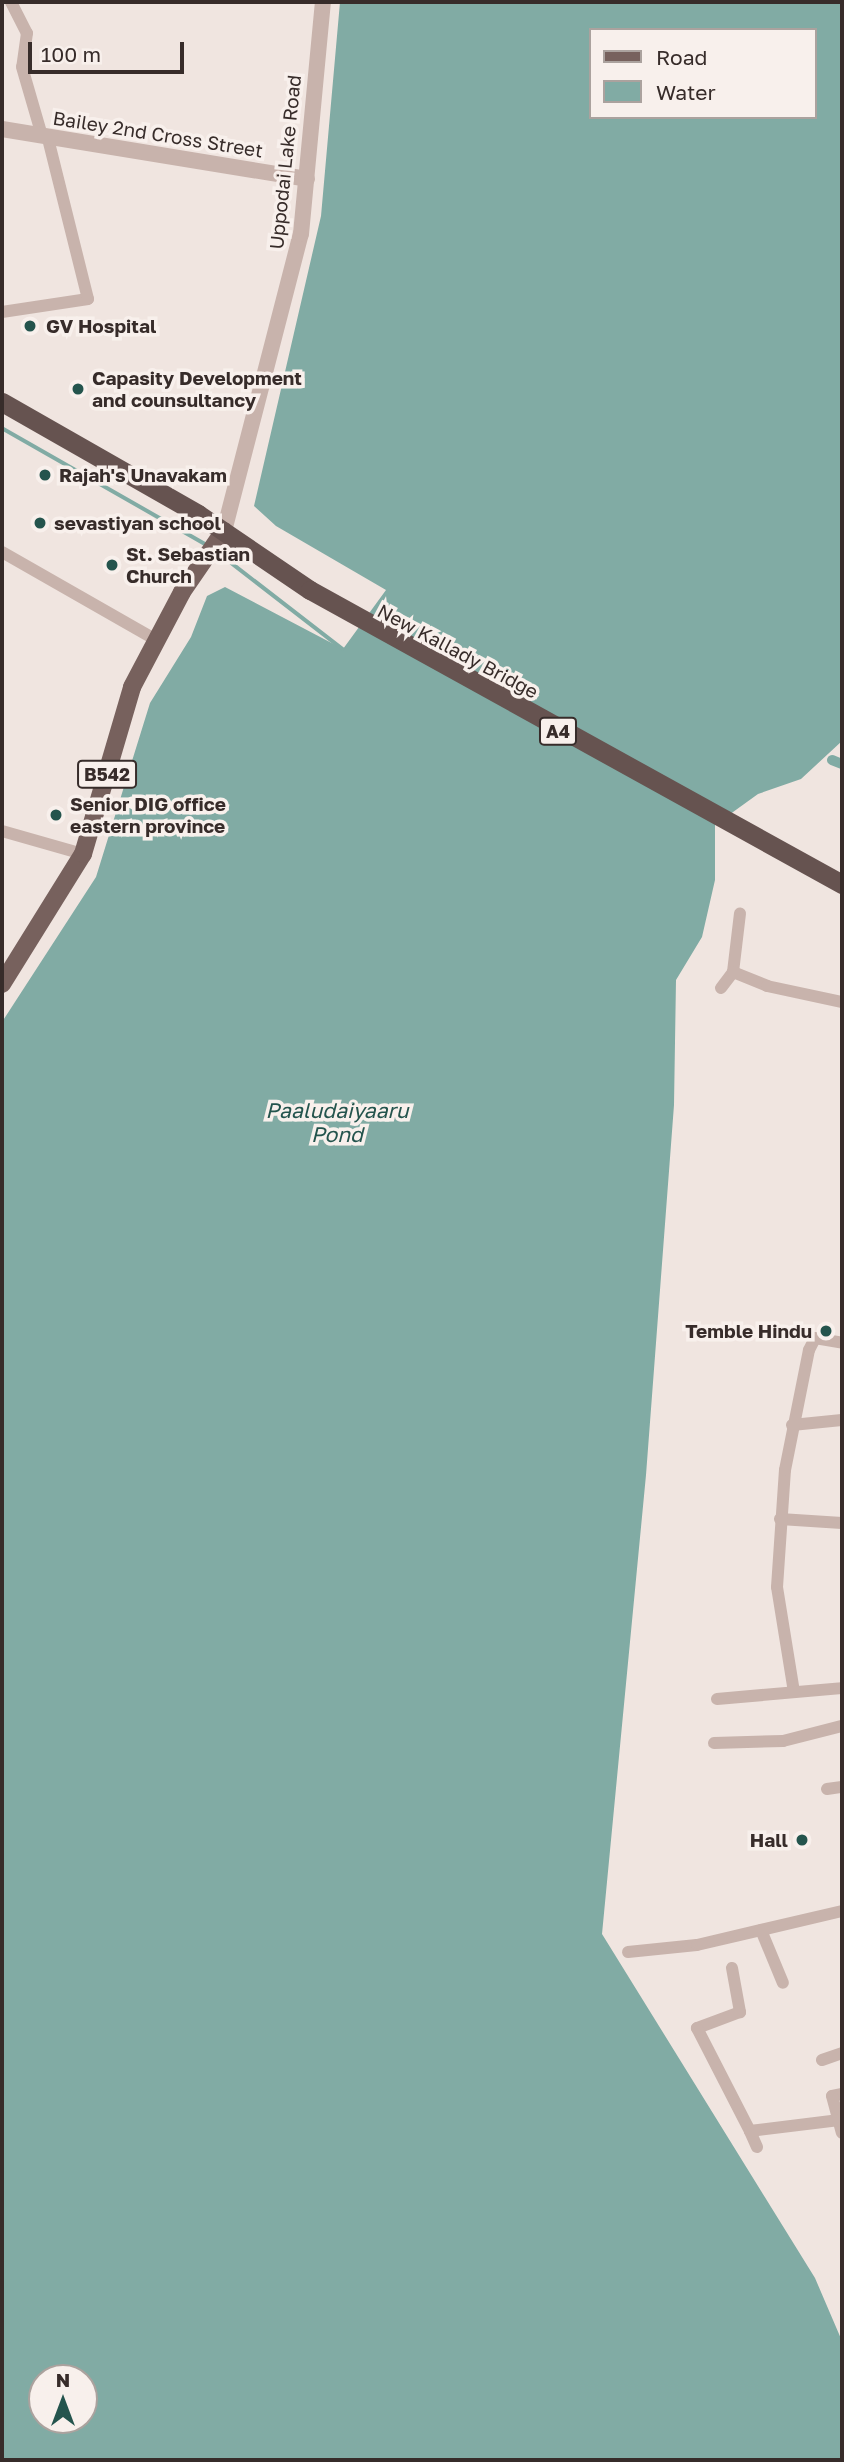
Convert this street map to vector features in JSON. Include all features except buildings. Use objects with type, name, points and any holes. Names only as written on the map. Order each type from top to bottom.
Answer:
[{"type":"highway","name":"A4","points":[[2,402],[198,514],[226,538]]},
{"type":"highway","name":"A4","points":[[2,415],[226,538]]},
{"type":"highway","name":"New Kallady Bridge","points":[[226,538],[348,614],[770,844]]},
{"type":"highway","name":"A4","points":[[770,844],[842,884]]},
{"type":"highway","name":"A4","points":[[770,844],[842,892]]},
{"type":"main road","name":"B542","points":[[2,984],[83,854],[132,687],[156,640],[204,559],[226,538]]},
{"type":"street","points":[[2,312],[88,299],[45,137],[22,67],[27,33],[11,2]]},
{"type":"street","name":"Uppodai Lake Road","points":[[226,538],[233,486],[290,285],[307,179],[323,2]]},
{"type":"street","name":"Bailey 2nd Cross Street","points":[[2,129],[307,179]]},
{"type":"street","points":[[198,514],[233,486]]},
{"type":"street","points":[[2,552],[156,640]]},
{"type":"street","points":[[2,831],[83,854]]},
{"type":"street","points":[[721,988],[733,972],[740,913]]},
{"type":"street","points":[[733,972],[768,986],[842,1002]]},
{"type":"street","points":[[794,1692],[777,1587],[780,1519],[792,1425],[815,1338],[842,1343]]},
{"type":"street","points":[[792,1425],[842,1420]]},
{"type":"street","points":[[780,1519],[842,1522]]},
{"type":"street","points":[[717,1699],[842,1689]]},
{"type":"street","points":[[714,1743],[783,1741],[842,1726]]},
{"type":"street","points":[[827,1789],[842,1787]]},
{"type":"street","points":[[628,1952],[761,1930],[842,1911]]},
{"type":"street","points":[[761,1930],[783,1983]]},
{"type":"street","points":[[732,1968],[740,2012],[697,2028],[757,2147]]},
{"type":"street","points":[[822,2060],[842,2053]]},
{"type":"street","points":[[750,2131],[841,2127],[832,2096],[842,2094]]},
{"type":"water","name":"Paaludaiyaaru Pond","points":[[340,2],[842,2],[842,741],[801,779],[758,794],[715,825],[715,880],[702,937],[676,980],[674,1105],[646,1475],[602,1934],[815,2278],[842,2341],[842,2460],[2,2460],[2,1022],[96,877],[150,703],[191,637],[207,596],[225,587],[343,649],[386,590],[276,526],[254,506],[321,216]]},
{"type":"waterway","points":[[2,428],[207,545]]},
{"type":"waterway","points":[[216,551],[343,649]]},
{"type":"waterway","points":[[832,760],[842,764]]},
{"type":"place","name":"GV Hospital","points":[[30,326]]},
{"type":"place","name":"Capasity Development and counsultancy","points":[[78,389]]},
{"type":"place","name":"Rajah's Unavakam","points":[[45,475]]},
{"type":"place","name":"sevastiyan school","points":[[40,523]]},
{"type":"place","name":"St. Sebastian Church","points":[[112,565]]},
{"type":"place","name":"Senior DIG office eastern province","points":[[56,815]]},
{"type":"place","name":"Temble Hindu","points":[[826,1331]]},
{"type":"place","name":"Hall","points":[[802,1840]]}]
